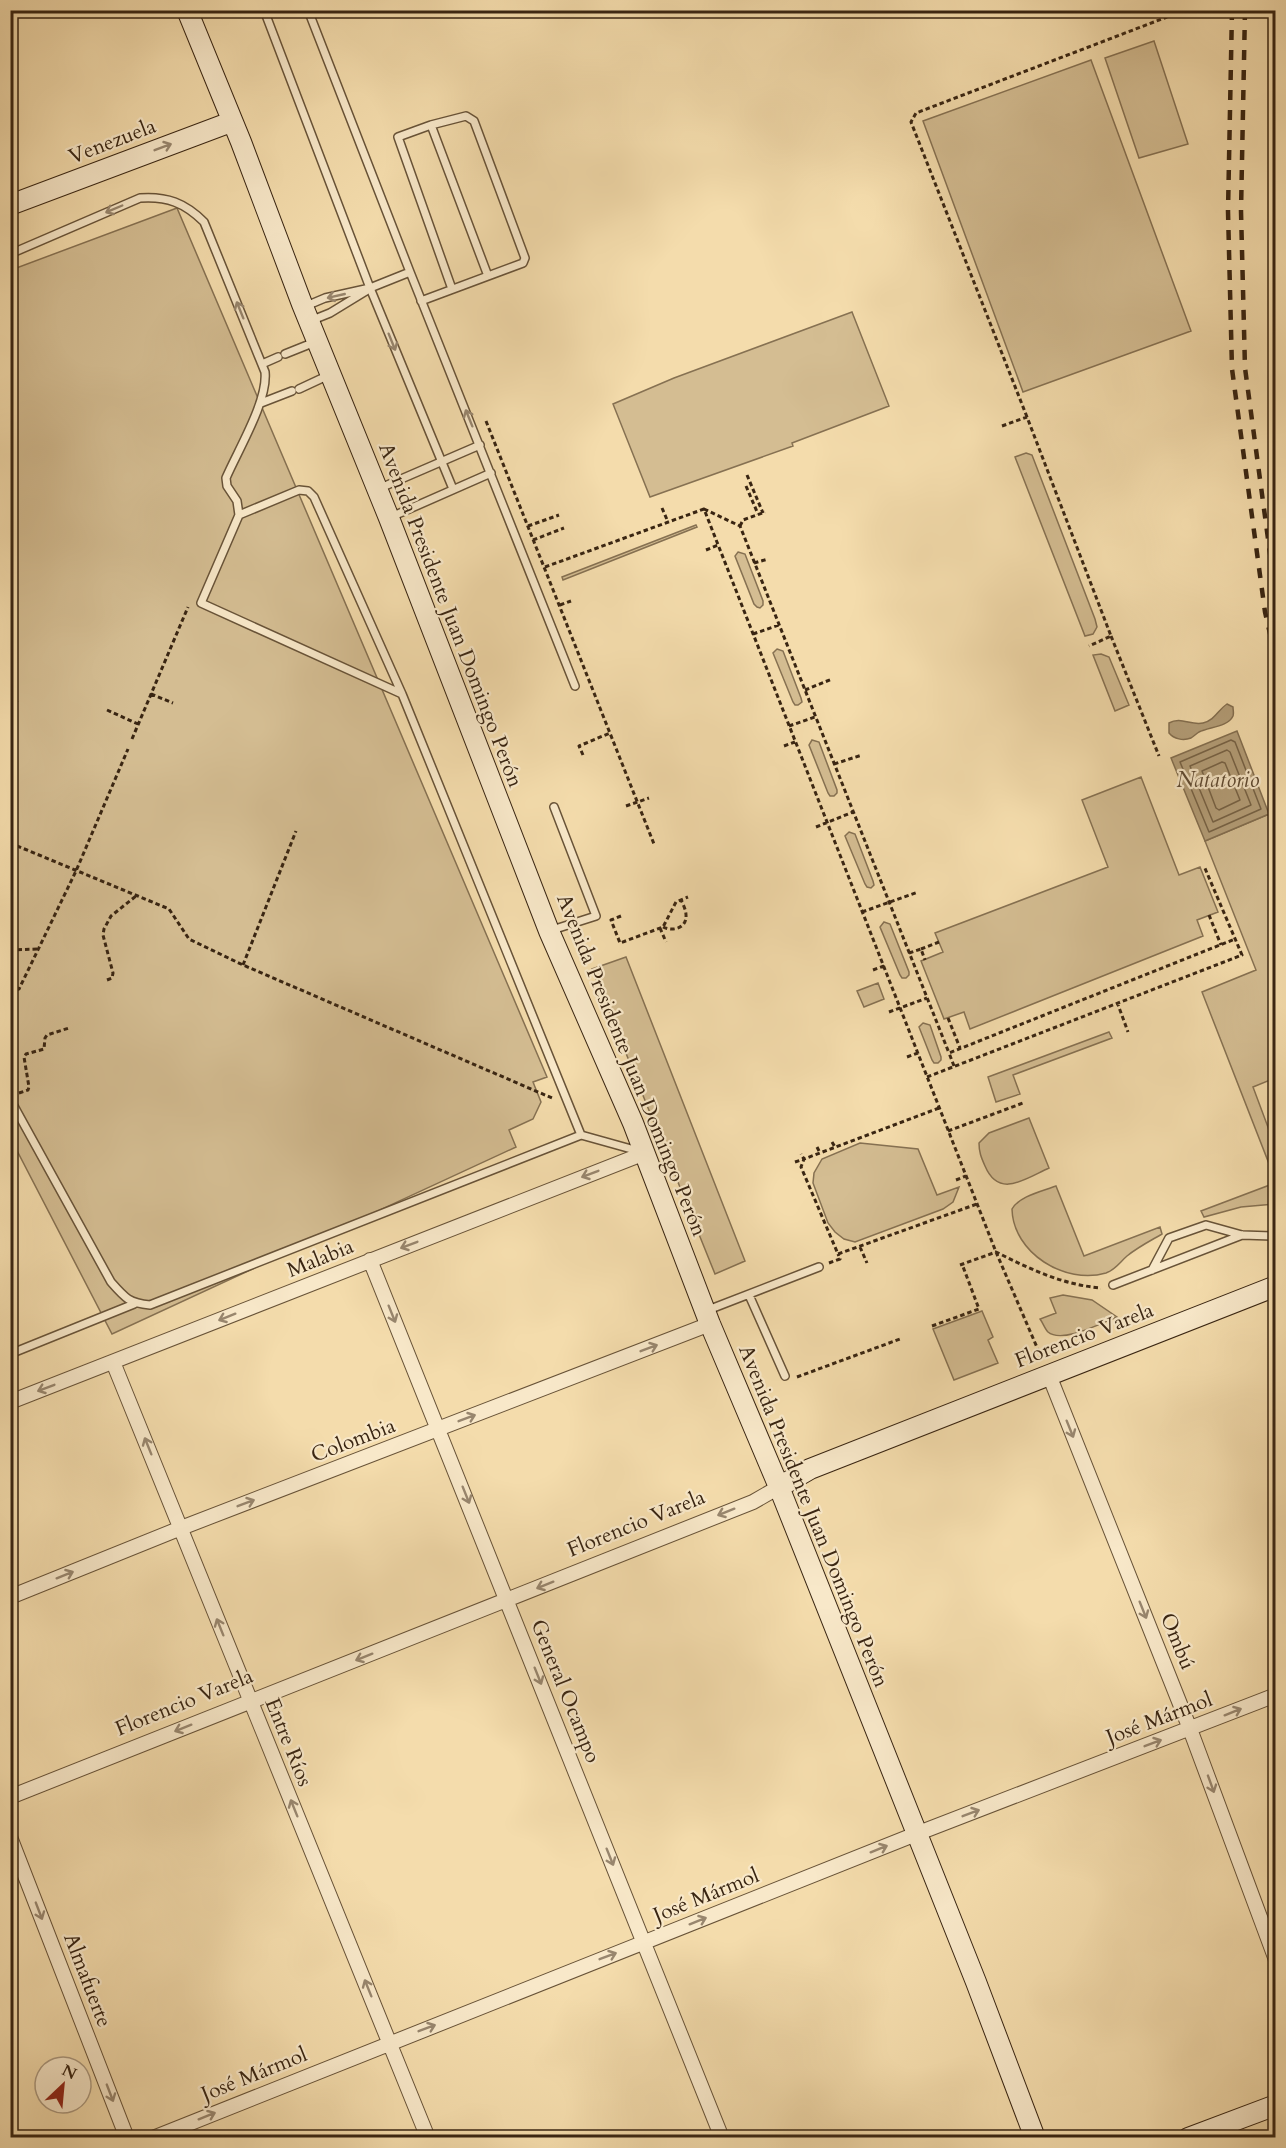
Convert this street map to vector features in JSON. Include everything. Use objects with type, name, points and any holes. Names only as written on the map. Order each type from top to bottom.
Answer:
[{"type":"main road","name":"Avenida Presidente Juan Domingo Perón","points":[[187,10],[241,142],[330,375],[389,518],[549,931],[645,1153],[708,1317],[779,1487],[976,1982],[1035,2138]]},
{"type":"main road","name":"Venezuela","points":[[10,205],[231,122]]},
{"type":"main road","name":"Florencio Varela","points":[[779,1487],[810,1469],[1275,1286]]},
{"type":"main road","points":[[1188,2138],[1275,2105]]},
{"type":"street","name":"Malabia","points":[[10,1402],[645,1153]]},
{"type":"street","name":"General Ocampo","points":[[370,1260],[722,2138]]},
{"type":"street","name":"Colombia","points":[[10,1597],[181,1528],[439,1429],[708,1317]]},
{"type":"street","name":"Entre Ríos","points":[[113,1362],[428,2138]]},
{"type":"street","name":"Ombú","points":[[1049,1375],[1190,1729],[1275,1960]]},
{"type":"street","name":"Florencio Varela","points":[[10,1797],[753,1502],[779,1487]]},
{"type":"street","name":"José Mármol","points":[[153,2138],[916,1834],[1275,1695]]},
{"type":"street","name":"Almafuerte","points":[[10,1837],[127,2138]]},
{"type":"lane","points":[[264,10],[370,288],[453,489]]},
{"type":"lane","points":[[308,10],[421,301],[575,686]]},
{"type":"lane","points":[[421,301],[523,263],[525,258],[474,121],[466,116],[398,137],[452,289]]},
{"type":"lane","points":[[431,125],[488,276]]},
{"type":"lane","points":[[10,254],[140,198],[158,197],[175,201],[192,209],[204,222],[262,364],[266,380],[261,403],[226,478],[226,486],[237,501],[239,515],[201,603],[402,694]]},
{"type":"lane","points":[[307,314],[325,298],[370,288],[410,272]]},
{"type":"lane","points":[[307,314],[330,313],[370,288]]},
{"type":"lane","points":[[262,364],[317,341]]},
{"type":"lane","points":[[261,403],[330,375]]},
{"type":"lane","points":[[377,489],[480,445]]},
{"type":"lane","points":[[389,518],[491,472]]},
{"type":"lane","points":[[239,515],[299,490],[309,491],[314,497],[402,694],[581,1135]]},
{"type":"lane","points":[[549,931],[596,916],[554,807]]},
{"type":"lane","points":[[10,1098],[111,1282],[134,1304]]},
{"type":"lane","points":[[10,1354],[134,1304],[150,1305],[581,1135],[645,1153]]},
{"type":"lane","points":[[1152,1270],[1168,1238],[1206,1225],[1242,1235],[1275,1236]]},
{"type":"lane","points":[[1113,1285],[1242,1235]]},
{"type":"lane","points":[[708,1317],[749,1295],[819,1267]]},
{"type":"lane","points":[[749,1295],[784,1376]]},
{"type":"path","points":[[1159,756],[911,122],[916,113],[1167,16]]},
{"type":"path","points":[[1002,426],[1027,417]]},
{"type":"path","points":[[486,421],[654,844]]},
{"type":"path","points":[[740,526],[743,520],[764,512],[747,475]]},
{"type":"path","points":[[746,486],[758,514]]},
{"type":"path","points":[[662,508],[668,522]]},
{"type":"path","points":[[704,509],[996,1252],[1049,1375]]},
{"type":"path","points":[[544,567],[704,509],[740,526],[954,1066]]},
{"type":"path","points":[[528,526],[559,515]]},
{"type":"path","points":[[533,540],[564,528]]},
{"type":"path","points":[[706,550],[718,545]]},
{"type":"path","points":[[754,563],[768,559]]},
{"type":"path","points":[[560,605],[571,601]]},
{"type":"path","points":[[132,739],[189,605],[201,603]]},
{"type":"path","points":[[753,634],[778,625]]},
{"type":"path","points":[[1089,645],[1111,636]]},
{"type":"path","points":[[805,690],[832,679]]},
{"type":"path","points":[[151,694],[173,703]]},
{"type":"path","points":[[10,717],[17,702]]},
{"type":"path","points":[[107,710],[138,724]]},
{"type":"path","points":[[789,726],[815,717]]},
{"type":"path","points":[[583,755],[579,746],[610,734]]},
{"type":"path","points":[[784,746],[795,742]]},
{"type":"path","points":[[10,993],[19,989],[76,871],[128,748]]},
{"type":"path","points":[[834,764],[862,755]]},
{"type":"path","points":[[626,806],[649,798]]},
{"type":"path","points":[[816,827],[853,812]]},
{"type":"path","points":[[243,965],[296,831]]},
{"type":"path","points":[[10,843],[169,909],[189,939],[243,965],[568,1105]]},
{"type":"path","points":[[927,1077],[1242,955],[1204,866]]},
{"type":"path","points":[[862,912],[918,892]]},
{"type":"path","points":[[107,980],[112,978],[113,973],[103,935],[106,922],[136,896]]},
{"type":"path","points":[[666,942],[662,928],[676,902],[688,897]]},
{"type":"path","points":[[621,916],[611,920],[620,943],[662,928],[672,930],[679,928],[685,922],[686,911],[681,900]]},
{"type":"path","points":[[1209,915],[1221,945]]},
{"type":"path","points":[[949,1053],[1234,939]]},
{"type":"path","points":[[909,953],[939,942]]},
{"type":"path","points":[[10,950],[38,949]]},
{"type":"path","points":[[921,949],[925,960]]},
{"type":"path","points":[[873,970],[884,966]]},
{"type":"path","points":[[889,1012],[927,998]]},
{"type":"path","points":[[1117,1002],[1128,1032]]},
{"type":"path","points":[[948,1018],[960,1048]]},
{"type":"path","points":[[10,1098],[29,1089],[24,1057],[26,1054],[44,1049],[47,1035],[69,1028]]},
{"type":"path","points":[[907,1057],[918,1053]]},
{"type":"path","points":[[948,1131],[1023,1103]]},
{"type":"path","points":[[795,1162],[939,1108]]},
{"type":"path","points":[[832,1142],[835,1147]]},
{"type":"path","points":[[817,1148],[820,1153]]},
{"type":"path","points":[[801,1154],[804,1159]]},
{"type":"path","points":[[804,1159],[801,1167],[837,1254],[977,1204]]},
{"type":"path","points":[[956,1180],[966,1176]]},
{"type":"path","points":[[860,1247],[867,1263]]},
{"type":"path","points":[[932,1326],[979,1309],[961,1265],[996,1252],[1050,1278],[1066,1283],[1102,1288],[1113,1285]]},
{"type":"path","points":[[784,1376],[787,1381],[900,1340]]},
{"type":"shaded area","points":[[1154,41],[1188,144],[1139,158],[1105,58]]},
{"type":"shaded area","points":[[1091,60],[1191,331],[1023,392],[923,121]]},
{"type":"shaded area","points":[[177,208],[547,1077],[533,1082],[541,1102],[533,1119],[509,1130],[516,1147],[112,1334],[11,1139],[10,1102],[102,1269],[11,1094],[11,270]]},
{"type":"shaded area","points":[[852,312],[889,406],[792,443],[793,446],[650,497],[613,404],[674,378]]},
{"type":"shaded area","points":[[1026,453],[1032,455],[1095,619],[1097,627],[1093,634],[1085,636],[1015,457]]},
{"type":"shaded area","points":[[696,525],[697,527],[563,580],[562,577]]},
{"type":"shaded area","points":[[738,552],[745,554],[763,601],[760,608],[754,604],[735,556]]},
{"type":"shaded area","points":[[777,649],[783,651],[801,698],[802,702],[798,705],[793,702],[773,653]]},
{"type":"shaded area","points":[[1101,654],[1109,657],[1129,705],[1115,711],[1093,655]]},
{"type":"shaded area","points":[[812,740],[819,742],[837,790],[834,796],[828,793],[809,745]]},
{"type":"shaded area","points":[[1141,777],[1179,875],[1200,867],[1218,912],[1197,920],[1203,936],[970,1029],[964,1012],[944,1019],[921,961],[943,952],[935,933],[1108,867],[1082,800]]},
{"type":"shaded area","points":[[1269,814],[1276,834],[1275,1078],[1253,1087],[1275,1146],[1275,1179],[1202,992],[1256,970],[1205,841]]},
{"type":"shaded area","points":[[849,832],[855,834],[873,881],[874,885],[871,888],[865,884],[845,836]]},
{"type":"shaded area","points":[[884,922],[890,924],[909,972],[906,978],[900,975],[880,927]]},
{"type":"shaded area","points":[[626,957],[745,1261],[715,1274],[592,969]]},
{"type":"shaded area","points":[[878,983],[884,999],[864,1007],[857,991]]},
{"type":"shaded area","points":[[923,1023],[930,1025],[941,1057],[938,1063],[932,1060],[919,1027]]},
{"type":"shaded area","points":[[1109,1032],[1112,1038],[1013,1075],[1020,1094],[996,1102],[988,1077]]},
{"type":"shaded area","points":[[1029,1118],[1049,1168],[1022,1181],[1005,1184],[998,1182],[985,1166],[980,1154],[979,1143],[989,1133]]},
{"type":"shaded area","points":[[860,1143],[918,1149],[937,1195],[959,1187],[953,1202],[943,1209],[855,1242],[844,1239],[828,1223],[813,1183],[814,1173],[822,1159]]},
{"type":"shaded area","points":[[1275,1183],[1275,1204],[1241,1207],[1204,1217],[1201,1211]]},
{"type":"shaded area","points":[[1056,1186],[1084,1256],[1160,1227],[1162,1234],[1135,1250],[1109,1272],[1090,1276],[1059,1270],[1031,1252],[1021,1239],[1012,1209],[1015,1204],[1026,1197]]},
{"type":"shaded area","points":[[1063,1295],[1092,1300],[1117,1317],[1072,1334],[1054,1335],[1048,1332],[1040,1319],[1056,1313],[1050,1298]]},
{"type":"shaded area","points":[[982,1311],[993,1337],[988,1340],[998,1363],[954,1380],[933,1329]]},
{"type":"water","points":[[1227,704],[1233,707],[1233,716],[1227,722],[1203,730],[1188,739],[1176,738],[1169,733],[1169,723],[1173,721],[1203,723],[1211,720]]},
{"type":"water","name":"Natatorio","points":[[1237,731],[1269,814],[1205,841],[1171,758]]},
{"type":"railway","points":[[1232,10],[1228,211],[1232,369],[1265,612],[1276,660]]},
{"type":"railway","points":[[1245,10],[1241,211],[1245,368],[1276,598]]}]
